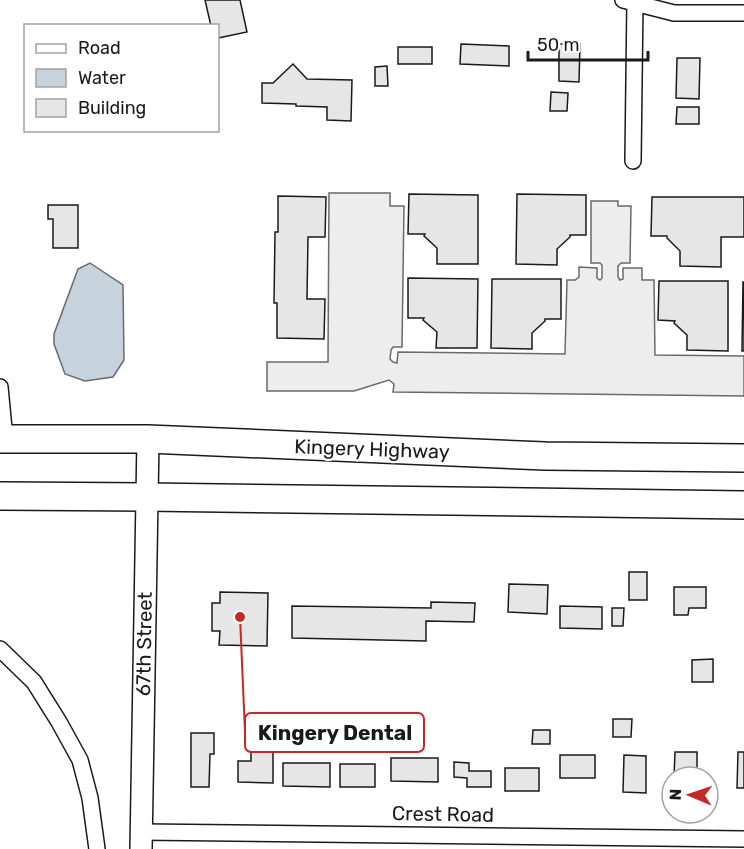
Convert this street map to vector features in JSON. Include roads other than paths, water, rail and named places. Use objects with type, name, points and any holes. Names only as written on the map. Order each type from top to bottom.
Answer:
[{"type":"highway","name":"Kingery Highway","points":[[2,439],[148,439],[545,456],[744,458]]},
{"type":"highway","points":[[0,496],[744,505]]},
{"type":"street","points":[[633,161],[631,1],[674,13],[744,13]]},
{"type":"street","points":[[0,387],[2,439]]},
{"type":"street","name":"67th Street","points":[[141,840],[148,439]]},
{"type":"street","points":[[0,649],[34,682],[80,760],[90,798],[97,849]]},
{"type":"street","name":"Crest Road","points":[[141,840],[451,842],[744,839]]},
{"type":"water","points":[[90,263],[123,285],[124,360],[113,377],[85,381],[65,374],[54,344],[54,334],[78,269]]},
{"type":"place","name":"Kingery Dental","points":[[240,617]]}]
